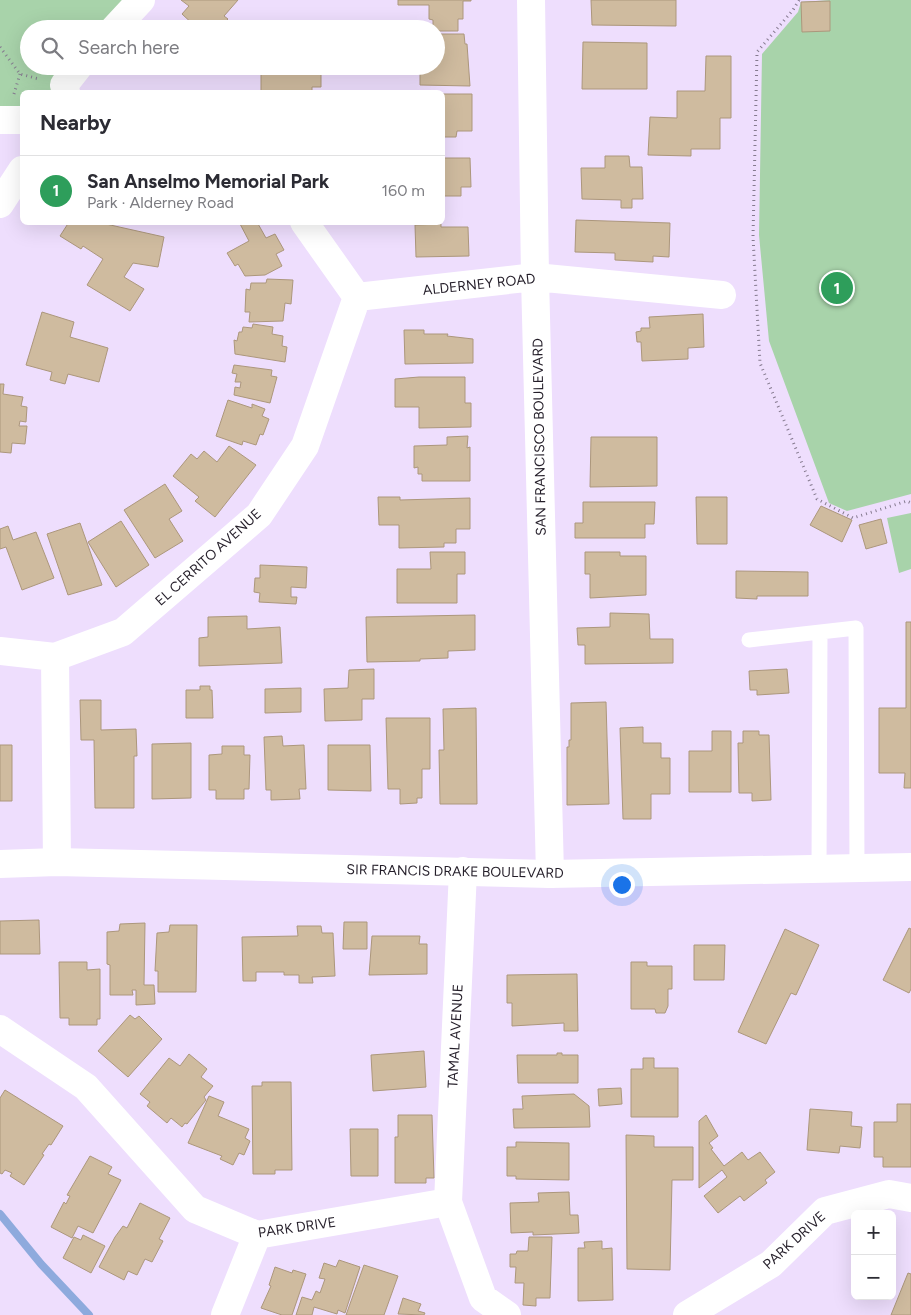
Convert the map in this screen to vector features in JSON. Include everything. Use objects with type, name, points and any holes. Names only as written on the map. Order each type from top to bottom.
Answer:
[{"type":"street","points":[[122,20],[141,0]]},
{"type":"street","name":"SAN FRANCISCO BOULEVARD","points":[[532,0],[535,277],[550,874]]},
{"type":"street","points":[[0,120],[20,120]]},
{"type":"street","points":[[0,204],[20,173]]},
{"type":"street","points":[[306,225],[357,297]]},
{"type":"street","name":"ALDERNEY ROAD","points":[[357,297],[535,277],[722,295]]},
{"type":"street","name":"EL CERRITO AVENUE","points":[[0,651],[56,657],[123,632],[259,515],[305,446],[357,297]]},
{"type":"street","points":[[56,657],[56,862]]},
{"type":"street","name":"SIR FRANCIS DRAKE BOULEVARD","points":[[0,864],[56,862],[550,874],[911,867]]},
{"type":"street","name":"TAMAL AVENUE","points":[[448,1202],[463,871]]},
{"type":"street","name":"PARK DRIVE","points":[[0,1029],[86,1087],[195,1209],[257,1235],[448,1202]]},
{"type":"street","name":"PARK DRIVE","points":[[688,1315],[770,1264],[825,1211],[889,1194],[911,1198]]},
{"type":"street","points":[[448,1202],[483,1298],[508,1315]]},
{"type":"street","points":[[225,1315],[257,1235]]},
{"type":"lane","points":[[749,640],[856,628],[857,868]]},
{"type":"lane","points":[[819,869],[820,632]]},
{"type":"path","points":[[799,0],[793,10],[757,52],[753,237],[760,363],[817,499],[853,518],[907,501],[911,503]]},
{"type":"path","points":[[0,47],[20,74]]},
{"type":"path","points":[[27,75],[70,81]]},
{"type":"green space","points":[[0,0],[142,0],[124,20],[20,20],[20,75],[76,75],[67,90],[20,90],[20,120],[0,120]]},
{"type":"green space","points":[[911,0],[911,494],[847,511],[829,503],[769,341],[759,235],[762,54],[798,12],[801,2]]},
{"type":"green space","points":[[911,513],[911,569],[899,573],[887,518]]},
{"type":"building","points":[[181,0],[238,0],[224,16],[227,20],[188,20],[182,14],[189,6]]},
{"type":"building","points":[[398,0],[471,0],[463,1],[463,19],[458,19],[458,31],[445,31],[445,20],[429,19],[429,5],[398,5]]},
{"type":"building","points":[[591,0],[676,0],[676,26],[592,25]]},
{"type":"building","points":[[830,1],[830,31],[802,32],[801,2]]},
{"type":"building","points":[[445,34],[464,34],[465,44],[467,44],[470,86],[420,85],[420,75],[445,75]]},
{"type":"building","points":[[583,42],[647,43],[647,89],[582,89]]},
{"type":"building","points":[[706,56],[731,56],[731,118],[720,118],[720,149],[691,149],[691,156],[648,155],[650,117],[677,118],[677,91],[705,91]]},
{"type":"building","points":[[261,75],[321,75],[321,87],[312,87],[312,90],[261,90]]},
{"type":"building","points":[[445,94],[472,94],[472,131],[457,131],[456,137],[445,137]]},
{"type":"building","points":[[605,156],[629,156],[630,167],[642,167],[643,199],[632,199],[632,208],[621,208],[621,200],[582,199],[581,168],[605,168]]},
{"type":"building","points":[[445,158],[470,158],[471,187],[461,187],[461,196],[445,196]]},
{"type":"building","points":[[576,220],[670,223],[669,257],[653,256],[653,262],[615,260],[615,253],[575,252]]},
{"type":"building","points":[[67,225],[110,225],[164,237],[158,267],[133,263],[124,277],[144,289],[130,311],[87,285],[103,259],[83,246],[81,249],[60,236]]},
{"type":"building","points":[[241,225],[259,225],[266,238],[275,234],[284,250],[276,254],[282,266],[265,275],[245,276],[238,264],[235,266],[227,253],[249,241]]},
{"type":"building","points":[[415,225],[468,227],[469,256],[416,257]]},
{"type":"building","points":[[267,279],[293,280],[291,304],[285,303],[283,321],[249,322],[250,312],[245,312],[246,289],[250,290],[251,283],[266,283]]},
{"type":"building","points":[[42,312],[74,322],[70,337],[108,348],[99,382],[68,374],[65,384],[50,380],[52,372],[26,365]]},
{"type":"building","points":[[703,314],[704,347],[688,348],[688,359],[642,361],[641,342],[637,342],[636,332],[641,331],[641,328],[650,328],[649,317]]},
{"type":"building","points":[[253,324],[273,327],[272,334],[283,336],[282,346],[287,347],[285,362],[235,354],[234,340],[237,341],[239,332],[242,332],[243,327],[252,328]]},
{"type":"building","points":[[404,330],[424,330],[424,334],[448,334],[447,336],[473,339],[473,363],[405,364]]},
{"type":"building","points":[[234,365],[272,370],[271,376],[277,377],[270,403],[234,395],[235,387],[240,388],[241,382],[235,382],[237,374],[232,373]]},
{"type":"building","points":[[465,377],[465,403],[471,403],[471,427],[419,428],[419,407],[395,407],[395,379]]},
{"type":"building","points":[[0,384],[4,384],[3,394],[23,397],[21,406],[27,407],[26,422],[20,421],[19,426],[27,426],[25,444],[12,443],[11,453],[0,452]]},
{"type":"building","points":[[228,400],[252,408],[252,404],[265,409],[262,416],[269,419],[263,435],[260,434],[256,445],[243,441],[242,445],[216,436]]},
{"type":"building","points":[[468,436],[467,448],[470,447],[470,481],[422,481],[422,474],[418,474],[418,467],[414,468],[414,446],[447,445],[447,437]]},
{"type":"building","points":[[591,437],[657,437],[657,486],[590,487]]},
{"type":"building","points":[[229,446],[256,465],[215,517],[195,501],[199,497],[173,476],[191,454],[197,459],[204,451],[217,462]]},
{"type":"building","points":[[165,484],[182,511],[169,519],[183,541],[155,558],[124,510]]},
{"type":"building","points":[[378,497],[400,497],[400,500],[470,498],[470,529],[456,529],[456,543],[444,543],[444,547],[399,548],[399,525],[379,525]]},
{"type":"building","points":[[696,497],[727,497],[727,544],[697,544]]},
{"type":"building","points":[[583,502],[655,502],[654,524],[645,524],[645,538],[575,538],[575,523],[583,523]]},
{"type":"building","points":[[821,506],[852,520],[842,542],[810,525]]},
{"type":"building","points":[[881,519],[887,543],[866,549],[859,525]]},
{"type":"building","points":[[121,521],[149,565],[116,587],[88,542]]},
{"type":"building","points":[[80,523],[102,585],[68,595],[47,534]]},
{"type":"building","points":[[8,526],[13,540],[36,532],[54,578],[22,590],[6,547],[0,549],[0,529]]},
{"type":"building","points":[[430,552],[465,552],[465,574],[457,574],[457,603],[397,603],[397,569],[431,569]]},
{"type":"building","points":[[585,552],[620,552],[620,556],[646,556],[646,595],[590,598],[590,574],[585,574]]},
{"type":"building","points":[[260,565],[307,567],[306,588],[291,587],[291,597],[297,597],[296,604],[259,602],[260,593],[254,592],[255,578],[260,578]]},
{"type":"building","points":[[736,571],[808,572],[808,596],[757,596],[757,599],[736,598]]},
{"type":"building","points":[[610,613],[649,614],[650,639],[673,639],[673,663],[585,664],[585,645],[578,645],[577,628],[610,627]]},
{"type":"building","points":[[475,615],[475,650],[448,651],[448,658],[420,659],[420,661],[367,662],[366,617]]},
{"type":"building","points":[[247,616],[247,629],[280,627],[282,663],[199,666],[199,638],[208,637],[208,617]]},
{"type":"building","points":[[906,622],[911,622],[911,788],[904,788],[905,773],[879,773],[879,708],[906,708]]},
{"type":"building","points":[[374,669],[374,699],[362,699],[362,720],[325,721],[324,689],[348,688],[349,670]]},
{"type":"building","points":[[787,669],[789,693],[757,695],[757,690],[750,690],[749,671]]},
{"type":"building","points":[[200,686],[210,686],[210,690],[212,690],[213,718],[186,718],[186,690],[200,690]]},
{"type":"building","points":[[301,688],[301,712],[265,713],[265,689]]},
{"type":"building","points":[[80,700],[101,700],[101,730],[136,729],[137,756],[134,756],[134,808],[95,808],[94,740],[81,740]]},
{"type":"building","points":[[606,702],[609,804],[567,805],[567,747],[569,747],[569,740],[571,740],[571,703]]},
{"type":"building","points":[[476,708],[477,804],[440,804],[439,750],[444,750],[443,709]]},
{"type":"building","points":[[386,718],[430,718],[430,769],[422,769],[422,798],[417,798],[417,803],[400,804],[400,789],[388,789]]},
{"type":"building","points":[[643,727],[643,743],[661,743],[661,758],[670,758],[670,794],[651,794],[651,819],[623,819],[620,728]]},
{"type":"building","points":[[712,731],[731,731],[731,792],[689,792],[689,751],[712,751]]},
{"type":"building","points":[[743,731],[759,731],[759,735],[769,735],[771,800],[752,801],[752,793],[739,793],[738,743],[743,743]]},
{"type":"building","points":[[282,736],[283,746],[304,745],[306,789],[299,789],[300,799],[271,800],[271,790],[266,790],[264,737]]},
{"type":"building","points":[[191,743],[191,798],[152,799],[152,744]]},
{"type":"building","points":[[0,745],[12,745],[12,801],[0,801]]},
{"type":"building","points":[[328,745],[370,745],[371,791],[328,790]]},
{"type":"building","points":[[222,746],[244,746],[244,755],[250,755],[249,789],[244,789],[244,799],[216,799],[216,790],[209,790],[209,755],[222,754]]},
{"type":"building","points":[[39,920],[40,954],[0,954],[0,921]]},
{"type":"building","points":[[344,922],[367,922],[367,949],[343,949]]},
{"type":"building","points":[[145,923],[144,985],[154,985],[155,1004],[136,1005],[136,990],[132,990],[133,995],[110,995],[110,965],[107,964],[107,932],[119,931],[120,924]]},
{"type":"building","points":[[170,925],[197,925],[196,992],[158,992],[158,971],[155,971],[157,933],[169,932]]},
{"type":"building","points":[[297,926],[321,926],[322,933],[333,933],[335,976],[312,977],[313,983],[299,983],[299,975],[284,975],[284,972],[256,972],[256,981],[243,981],[242,937],[298,936]]},
{"type":"building","points":[[909,928],[911,929],[911,989],[909,993],[883,980]]},
{"type":"building","points":[[785,929],[819,945],[796,995],[791,993],[766,1044],[738,1032]]},
{"type":"building","points":[[372,936],[420,936],[419,944],[427,944],[427,974],[369,975]]},
{"type":"building","points":[[694,945],[725,945],[724,980],[694,980]]},
{"type":"building","points":[[59,962],[87,962],[87,970],[100,969],[100,1019],[97,1019],[97,1025],[69,1025],[69,1018],[60,1018]]},
{"type":"building","points":[[631,962],[647,962],[647,966],[672,966],[672,989],[668,989],[668,1006],[665,1013],[656,1013],[655,1009],[631,1009]]},
{"type":"building","points":[[577,974],[578,1031],[564,1031],[564,1023],[512,1026],[512,1003],[507,1003],[507,975]]},
{"type":"building","points":[[130,1015],[135,1019],[139,1016],[162,1039],[128,1077],[98,1051]]},
{"type":"building","points":[[424,1051],[426,1087],[373,1091],[371,1055]]},
{"type":"building","points":[[557,1053],[562,1053],[562,1055],[578,1055],[578,1083],[518,1083],[517,1055],[557,1055]]},
{"type":"building","points":[[189,1054],[207,1069],[201,1077],[213,1086],[204,1097],[206,1100],[187,1124],[185,1123],[182,1127],[171,1118],[167,1123],[147,1106],[150,1102],[140,1094],[169,1058],[180,1066]]},
{"type":"building","points":[[643,1058],[654,1058],[654,1068],[678,1068],[678,1117],[631,1117],[631,1069],[643,1069]]},
{"type":"building","points":[[262,1082],[291,1082],[292,1170],[275,1170],[275,1174],[253,1174],[252,1086],[262,1086]]},
{"type":"building","points":[[621,1088],[622,1104],[599,1106],[598,1089]]},
{"type":"building","points":[[5,1090],[63,1126],[51,1145],[49,1144],[42,1154],[44,1155],[24,1185],[10,1176],[12,1173],[5,1170],[2,1174],[0,1173],[0,1098]]},
{"type":"building","points":[[574,1094],[589,1106],[590,1127],[514,1128],[513,1109],[523,1109],[522,1096]]},
{"type":"building","points":[[209,1096],[224,1102],[218,1116],[249,1129],[245,1138],[250,1141],[244,1155],[239,1153],[233,1165],[220,1159],[222,1156],[188,1143]]},
{"type":"building","points":[[897,1104],[911,1104],[911,1167],[883,1167],[883,1157],[874,1157],[874,1122],[897,1122]]},
{"type":"building","points":[[810,1109],[852,1112],[851,1126],[862,1127],[860,1148],[840,1146],[839,1153],[807,1150]]},
{"type":"building","points":[[398,1115],[432,1115],[434,1178],[426,1178],[426,1183],[395,1183],[395,1137],[398,1137]]},
{"type":"building","points":[[706,1115],[718,1136],[709,1143],[713,1148],[711,1149],[724,1166],[742,1152],[748,1160],[760,1152],[775,1172],[765,1180],[767,1183],[744,1201],[740,1196],[718,1213],[704,1196],[727,1177],[722,1170],[699,1188],[699,1121]]},
{"type":"building","points":[[350,1129],[378,1129],[378,1176],[351,1176]]},
{"type":"building","points":[[626,1135],[654,1136],[654,1147],[693,1147],[693,1180],[672,1180],[670,1270],[627,1269]]},
{"type":"building","points":[[516,1142],[569,1143],[569,1180],[516,1179],[516,1176],[507,1176],[507,1147],[516,1147]]},
{"type":"building","points":[[90,1156],[112,1167],[108,1174],[121,1180],[93,1233],[78,1226],[72,1238],[51,1227],[64,1202],[66,1204],[70,1196],[67,1195]]},
{"type":"building","points":[[569,1192],[570,1215],[578,1215],[579,1233],[533,1235],[533,1232],[511,1233],[510,1203],[539,1202],[538,1193]]},
{"type":"building","points":[[140,1203],[170,1218],[159,1239],[163,1241],[152,1262],[145,1259],[137,1275],[128,1271],[124,1280],[99,1267],[115,1237],[123,1226],[127,1228]]},
{"type":"building","points":[[83,1235],[105,1246],[91,1273],[63,1258],[74,1237],[81,1240]]},
{"type":"building","points":[[529,1237],[552,1237],[550,1298],[536,1298],[536,1306],[523,1305],[524,1283],[515,1283],[516,1267],[510,1267],[510,1254],[516,1254],[517,1251],[528,1251]]},
{"type":"building","points":[[602,1241],[602,1249],[612,1248],[613,1300],[578,1301],[578,1248],[585,1248],[584,1242]]},
{"type":"building","points":[[339,1260],[360,1267],[345,1313],[338,1310],[337,1314],[314,1307],[312,1315],[296,1315],[302,1297],[312,1300],[316,1291],[320,1293],[325,1279],[319,1278],[324,1263],[336,1267]]},
{"type":"building","points":[[364,1265],[398,1276],[384,1315],[346,1315]]},
{"type":"building","points":[[275,1267],[292,1273],[293,1270],[306,1274],[292,1315],[282,1315],[261,1308],[271,1286],[269,1285]]},
{"type":"building","points":[[908,1273],[911,1274],[911,1315],[891,1315]]},
{"type":"building","points":[[403,1298],[421,1304],[418,1311],[425,1313],[424,1315],[398,1314]]},
{"type":"waterway","points":[[0,1214],[41,1264],[89,1315]]},
{"type":"place","name":"San Anselmo Memorial Park","points":[[837,288]]}]
